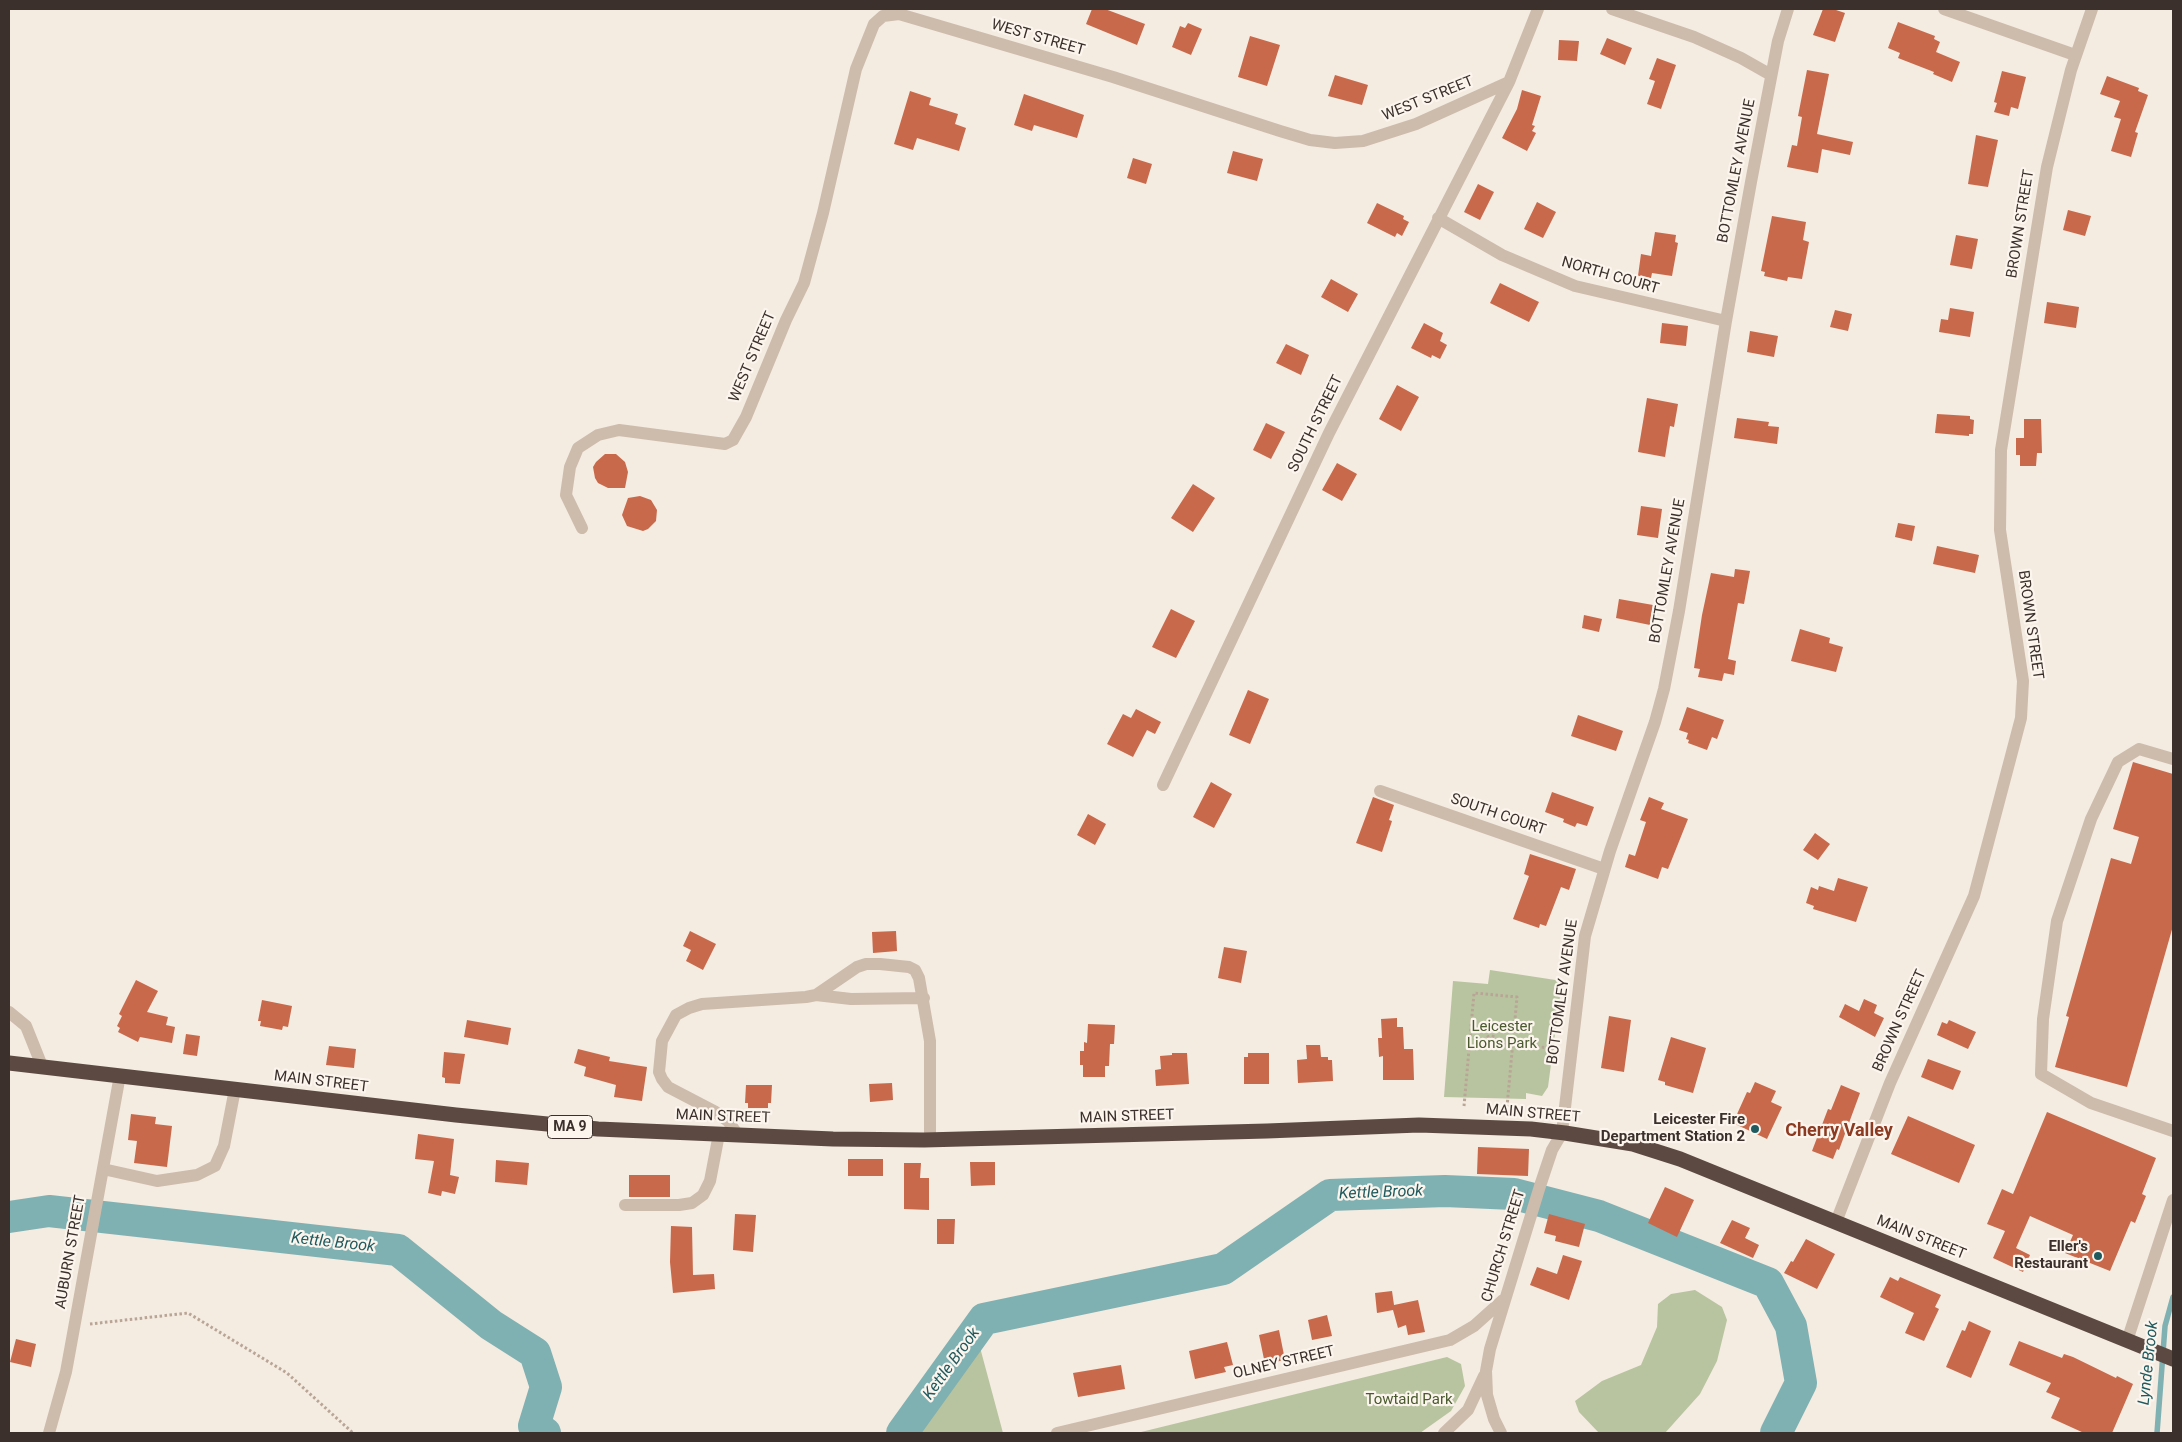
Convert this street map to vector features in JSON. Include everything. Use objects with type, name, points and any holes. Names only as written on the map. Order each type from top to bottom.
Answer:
[{"type":"highway","name":"MAIN STREET","points":[[9,1063],[456,1116],[598,1129],[738,1135],[930,1139],[1267,1131],[1419,1125],[1531,1129],[1617,1140],[1649,1148],[2172,1359]]},
{"type":"street","points":[[1509,82],[1538,9]]},
{"type":"street","points":[[1612,9],[1694,37],[1741,58],[1771,75]]},
{"type":"street","name":"BOTTOMLEY AVENUE","points":[[1562,1133],[1585,936],[1604,869],[1655,722],[1664,689],[1679,611],[1726,321],[1771,75],[1788,9]]},
{"type":"street","points":[[1944,9],[2075,55]]},
{"type":"street","name":"BROWN STREET","points":[[1836,1222],[1890,1083],[1974,896],[2021,718],[2023,681],[2000,530],[2001,450],[2047,167],[2075,55],[2092,9]]},
{"type":"street","name":"WEST STREET","points":[[582,528],[566,495],[570,467],[578,448],[598,435],[619,430],[725,444],[733,440],[746,417],[786,320],[804,283],[823,213],[856,68],[874,24],[883,16],[899,14],[1113,77],[1211,111],[1295,136],[1335,143],[1363,141],[1416,124],[1509,82]]},
{"type":"street","name":"SOUTH STREET","points":[[1163,785],[1329,433],[1509,82]]},
{"type":"street","name":"NORTH COURT","points":[[1438,218],[1502,255],[1575,286],[1726,321]]},
{"type":"street","points":[[2173,760],[2139,750],[2118,762],[2091,819],[2057,921],[2044,1019],[2041,1074],[2091,1102],[2173,1131]]},
{"type":"street","name":"SOUTH COURT","points":[[1380,791],[1604,869]]},
{"type":"street","points":[[738,1135],[728,1122],[714,1111],[668,1087],[662,1079],[659,1055],[668,1027],[676,1015],[702,1004],[806,998],[816,995],[858,967],[880,964],[901,965],[915,970],[924,998],[930,1041],[930,1139]]},
{"type":"street","points":[[816,995],[851,999],[924,998]]},
{"type":"street","points":[[9,1012],[26,1026],[42,1066]]},
{"type":"street","name":"AUBURN STREET","points":[[49,1433],[66,1372],[120,1075]]},
{"type":"street","points":[[103,1169],[158,1181],[197,1175],[215,1166],[224,1146],[235,1089]]},
{"type":"street","name":"CHURCH STREET","points":[[1486,1371],[1490,1349],[1540,1186],[1552,1150],[1562,1133]]},
{"type":"street","points":[[625,1205],[692,1203],[702,1195],[710,1181],[719,1134]]},
{"type":"street","points":[[2128,1341],[2173,1200]]},
{"type":"street","name":"OLNEY STREET","points":[[1057,1433],[1442,1342],[1466,1332],[1505,1298]]},
{"type":"street","points":[[1444,1433],[1468,1410],[1486,1371]]},
{"type":"street","points":[[1486,1371],[1488,1401],[1501,1433]]},
{"type":"path","points":[[1464,1106],[1474,992],[1517,997],[1508,1107]]},
{"type":"path","points":[[1485,1041],[1490,1036],[1496,1038],[1497,1042]]},
{"type":"path","points":[[1470,1039],[1485,1041]]},
{"type":"path","points":[[1485,1041],[1485,1044],[1490,1048],[1497,1042],[1560,1049]]},
{"type":"path","points":[[74,1326],[124,1322],[188,1313],[287,1373],[353,1433]]},
{"type":"green space","name":"Leicester Lions Park","points":[[1490,970],[1562,981],[1548,1087],[1542,1096],[1526,1093],[1526,1099],[1444,1097],[1453,981],[1488,984]]},
{"type":"green space","points":[[1695,1290],[1722,1307],[1727,1320],[1717,1361],[1700,1394],[1665,1433],[1599,1433],[1579,1412],[1575,1401],[1602,1381],[1641,1365],[1657,1327],[1658,1304],[1671,1294]]},
{"type":"green space","points":[[978,1340],[1003,1433],[921,1433],[945,1383]]},
{"type":"green space","name":"Towtaid Park","points":[[1447,1357],[1461,1364],[1465,1386],[1451,1411],[1420,1433],[1137,1433]]},
{"type":"building","points":[[1092,9],[1105,9],[1145,24],[1137,45],[1086,24]]},
{"type":"building","points":[[1823,9],[1833,9],[1845,13],[1835,42],[1813,35]]},
{"type":"building","points":[[1898,22],[1935,36],[1934,39],[1940,42],[1936,52],[1960,62],[1952,82],[1933,74],[1934,72],[1898,58],[1900,53],[1888,48]]},
{"type":"building","points":[[1188,23],[1202,29],[1191,55],[1172,47],[1180,26],[1185,28]]},
{"type":"building","points":[[1250,36],[1280,45],[1267,86],[1238,77]]},
{"type":"building","points":[[1607,38],[1632,48],[1625,65],[1600,54]]},
{"type":"building","points":[[1559,40],[1579,41],[1577,61],[1558,60]]},
{"type":"building","points":[[1657,58],[1676,65],[1661,109],[1647,104],[1655,81],[1649,79]]},
{"type":"building","points":[[1807,70],[1829,74],[1817,134],[1853,142],[1850,155],[1822,149],[1818,173],[1787,167],[1792,145],[1797,146],[1802,117],[1798,116]]},
{"type":"building","points":[[2002,71],[2026,77],[2018,109],[2011,107],[2009,116],[1994,112],[1997,103],[1994,102]]},
{"type":"building","points":[[1335,75],[1368,85],[1362,105],[1328,96]]},
{"type":"building","points":[[2107,76],[2139,88],[2138,91],[2148,95],[2135,132],[2138,133],[2131,157],[2111,151],[2121,119],[2114,117],[2120,101],[2100,94]]},
{"type":"building","points":[[1522,90],[1541,96],[1532,125],[1535,126],[1532,131],[1536,133],[1527,151],[1502,138],[1517,109]]},
{"type":"building","points":[[910,91],[931,98],[929,105],[958,114],[955,124],[966,128],[959,151],[917,138],[913,150],[894,144]]},
{"type":"building","points":[[1024,94],[1084,115],[1077,138],[1034,125],[1032,131],[1014,125]]},
{"type":"building","points":[[1976,135],[1998,140],[1988,187],[1968,184]]},
{"type":"building","points":[[1233,151],[1263,159],[1257,181],[1227,173]]},
{"type":"building","points":[[1133,158],[1152,164],[1146,184],[1127,178]]},
{"type":"building","points":[[1478,184],[1494,192],[1480,220],[1464,212]]},
{"type":"building","points":[[1537,202],[1556,212],[1543,238],[1524,229]]},
{"type":"building","points":[[1377,203],[1404,216],[1403,219],[1409,222],[1402,236],[1397,233],[1395,237],[1367,223]]},
{"type":"building","points":[[2068,210],[2091,216],[2085,236],[2063,230]]},
{"type":"building","points":[[1772,216],[1806,222],[1803,240],[1809,242],[1802,279],[1788,277],[1787,281],[1764,276],[1765,272],[1761,271]]},
{"type":"building","points":[[1655,232],[1676,235],[1675,242],[1678,243],[1672,276],[1652,273],[1651,278],[1638,276],[1641,254],[1651,256]]},
{"type":"building","points":[[1956,235],[1978,239],[1972,269],[1950,265]]},
{"type":"building","points":[[1331,279],[1358,294],[1348,312],[1321,297]]},
{"type":"building","points":[[1500,283],[1539,302],[1529,322],[1490,303]]},
{"type":"building","points":[[2047,302],[2079,307],[2076,328],[2044,323]]},
{"type":"building","points":[[1950,308],[1974,312],[1970,337],[1939,332],[1941,319],[1948,320]]},
{"type":"building","points":[[1835,310],[1852,314],[1848,331],[1830,327]]},
{"type":"building","points":[[1424,323],[1443,333],[1440,341],[1447,345],[1440,359],[1432,355],[1431,358],[1411,348]]},
{"type":"building","points":[[1662,323],[1688,326],[1686,346],[1660,343]]},
{"type":"building","points":[[1750,331],[1778,336],[1774,357],[1747,352]]},
{"type":"building","points":[[1286,344],[1309,355],[1301,375],[1276,363]]},
{"type":"building","points":[[1397,385],[1419,397],[1401,431],[1379,419]]},
{"type":"building","points":[[1647,398],[1678,404],[1674,427],[1670,426],[1665,457],[1638,452]]},
{"type":"building","points":[[1937,414],[1970,416],[1970,419],[1974,420],[1973,434],[1969,434],[1969,436],[1935,433]]},
{"type":"building","points":[[1737,418],[1769,422],[1768,426],[1779,427],[1777,444],[1734,438]]},
{"type":"building","points":[[2024,419],[2041,419],[2042,453],[2037,453],[2036,466],[2020,466],[2020,455],[2016,455],[2016,438],[2024,438]]},
{"type":"building","points":[[1266,423],[1285,432],[1271,459],[1253,450]]},
{"type":"building","points":[[605,454],[616,454],[625,462],[628,472],[625,488],[608,488],[598,483],[595,478],[593,467]]},
{"type":"building","points":[[1337,463],[1357,474],[1342,501],[1322,490]]},
{"type":"building","points":[[1193,484],[1215,498],[1193,532],[1171,518]]},
{"type":"building","points":[[640,496],[651,500],[657,510],[656,521],[643,531],[627,526],[622,515],[628,498]]},
{"type":"building","points":[[1641,506],[1662,509],[1658,538],[1637,535]]},
{"type":"building","points":[[1898,523],[1915,526],[1912,541],[1895,537]]},
{"type":"building","points":[[1937,546],[1979,555],[1975,573],[1933,564]]},
{"type":"building","points":[[1735,569],[1750,571],[1744,604],[1738,603],[1728,659],[1736,661],[1734,675],[1724,673],[1722,681],[1698,677],[1700,669],[1694,668],[1711,573],[1734,577]]},
{"type":"building","points":[[1619,599],[1653,605],[1650,625],[1616,618]]},
{"type":"building","points":[[1171,609],[1195,621],[1176,658],[1152,647]]},
{"type":"building","points":[[1584,615],[1602,619],[1599,632],[1582,628]]},
{"type":"building","points":[[1800,629],[1830,638],[1829,643],[1843,647],[1836,672],[1791,661]]},
{"type":"building","points":[[1248,690],[1269,699],[1250,744],[1229,735]]},
{"type":"building","points":[[1687,707],[1724,720],[1717,739],[1712,737],[1707,750],[1688,743],[1689,740],[1686,739],[1688,733],[1679,730]]},
{"type":"building","points":[[1136,709],[1161,722],[1155,734],[1147,730],[1133,757],[1107,744],[1123,714],[1131,718]]},
{"type":"building","points":[[1578,715],[1623,731],[1616,751],[1571,736]]},
{"type":"building","points":[[2133,762],[2173,774],[2173,926],[2127,1087],[2055,1067],[2069,1017],[2066,1016],[2111,858],[2131,864],[2139,837],[2113,829]]},
{"type":"building","points":[[1211,782],[1232,794],[1214,828],[1193,817]]},
{"type":"building","points":[[1552,792],[1594,807],[1587,826],[1577,823],[1575,827],[1563,822],[1564,819],[1545,812]]},
{"type":"building","points":[[1373,797],[1394,805],[1389,820],[1392,821],[1382,852],[1356,843]]},
{"type":"building","points":[[1649,797],[1664,803],[1661,809],[1688,819],[1668,869],[1662,867],[1658,879],[1625,867],[1629,854],[1635,856],[1646,822],[1640,820]]},
{"type":"building","points":[[1088,814],[1106,824],[1095,845],[1077,835]]},
{"type":"building","points":[[1815,833],[1830,844],[1818,860],[1803,850]]},
{"type":"building","points":[[1530,854],[1576,869],[1569,890],[1561,887],[1546,926],[1540,924],[1539,928],[1513,919],[1529,876],[1524,874]]},
{"type":"building","points":[[1838,878],[1868,887],[1856,922],[1813,909],[1814,906],[1806,903],[1811,887],[1818,890],[1819,886],[1834,891]]},
{"type":"building","points":[[690,931],[716,944],[703,970],[686,961],[691,950],[683,946]]},
{"type":"building","points":[[896,931],[897,951],[873,953],[872,932]]},
{"type":"building","points":[[1224,947],[1247,951],[1241,983],[1218,978]]},
{"type":"building","points":[[136,980],[158,991],[147,1012],[168,1017],[166,1025],[175,1027],[172,1043],[140,1037],[138,1042],[118,1032],[120,1028],[117,1026],[122,1016],[119,1014]]},
{"type":"building","points":[[1864,999],[1877,1005],[1874,1013],[1884,1018],[1875,1037],[1839,1017],[1845,1004],[1859,1011]]},
{"type":"building","points":[[262,1000],[292,1006],[288,1027],[283,1026],[282,1030],[260,1026],[261,1021],[258,1021]]},
{"type":"building","points":[[1609,1016],[1631,1020],[1624,1072],[1601,1068]]},
{"type":"building","points":[[1397,1018],[1397,1027],[1403,1027],[1404,1049],[1413,1049],[1414,1080],[1383,1080],[1383,1056],[1379,1057],[1378,1038],[1382,1038],[1381,1019]]},
{"type":"building","points":[[467,1020],[511,1028],[508,1045],[464,1037]]},
{"type":"building","points":[[1949,1020],[1976,1032],[1968,1049],[1937,1035],[1942,1022],[1947,1024]]},
{"type":"building","points":[[1088,1024],[1115,1025],[1114,1044],[1110,1044],[1109,1066],[1105,1066],[1105,1077],[1083,1077],[1083,1065],[1080,1065],[1080,1051],[1084,1051],[1084,1042],[1087,1043]]},
{"type":"building","points":[[186,1034],[200,1036],[197,1056],[183,1054]]},
{"type":"building","points":[[1671,1037],[1706,1048],[1693,1093],[1665,1085],[1665,1082],[1658,1080]]},
{"type":"building","points":[[1306,1045],[1320,1045],[1321,1057],[1328,1057],[1328,1060],[1332,1060],[1333,1081],[1298,1083],[1297,1060],[1307,1059]]},
{"type":"building","points":[[329,1046],[356,1049],[354,1068],[326,1065]]},
{"type":"building","points":[[578,1049],[610,1057],[609,1061],[647,1067],[642,1101],[614,1097],[616,1085],[584,1076],[586,1067],[574,1063]]},
{"type":"building","points":[[444,1052],[465,1054],[460,1084],[445,1083],[445,1078],[442,1077]]},
{"type":"building","points":[[1172,1053],[1187,1053],[1189,1084],[1156,1086],[1155,1070],[1161,1069],[1160,1056],[1172,1055]]},
{"type":"building","points":[[1248,1053],[1269,1053],[1269,1084],[1244,1084],[1244,1057],[1248,1057]]},
{"type":"building","points":[[1928,1059],[1961,1071],[1953,1090],[1921,1077]]},
{"type":"building","points":[[1755,1082],[1776,1091],[1771,1102],[1782,1107],[1767,1139],[1733,1123],[1747,1092],[1750,1093]]},
{"type":"building","points":[[892,1083],[893,1100],[870,1102],[869,1084]]},
{"type":"building","points":[[746,1085],[772,1085],[771,1103],[768,1103],[768,1108],[748,1108],[748,1103],[745,1103]]},
{"type":"building","points":[[1841,1085],[1860,1093],[1839,1150],[1837,1149],[1833,1159],[1812,1151],[1828,1109],[1831,1110]]},
{"type":"building","points":[[2047,1112],[2156,1158],[2142,1194],[2146,1196],[2135,1223],[2131,1221],[2110,1271],[2065,1253],[2073,1235],[2030,1216],[2016,1248],[2030,1255],[2023,1272],[1993,1258],[2005,1231],[1987,1224],[2002,1189],[2013,1194]]},
{"type":"building","points":[[131,1114],[156,1117],[155,1124],[172,1126],[167,1167],[134,1163],[137,1141],[128,1140]]},
{"type":"building","points":[[1908,1116],[1975,1145],[1959,1183],[1891,1154]]},
{"type":"building","points":[[418,1134],[454,1139],[450,1175],[459,1177],[455,1194],[442,1191],[441,1196],[428,1193],[434,1161],[415,1159]]},
{"type":"building","points":[[1478,1147],[1529,1149],[1528,1176],[1477,1174]]},
{"type":"building","points":[[848,1159],[883,1159],[883,1176],[848,1176]]},
{"type":"building","points":[[496,1160],[529,1163],[527,1185],[495,1182]]},
{"type":"building","points":[[970,1162],[995,1162],[995,1185],[971,1186]]},
{"type":"building","points":[[904,1163],[921,1163],[920,1178],[929,1178],[929,1210],[904,1209]]},
{"type":"building","points":[[629,1175],[670,1175],[670,1197],[629,1197]]},
{"type":"building","points":[[1665,1187],[1694,1200],[1677,1237],[1648,1223]]},
{"type":"building","points":[[735,1214],[756,1215],[753,1252],[733,1250]]},
{"type":"building","points":[[1549,1214],[1585,1224],[1579,1247],[1555,1241],[1556,1236],[1544,1233]]},
{"type":"building","points":[[937,1219],[955,1219],[954,1244],[937,1244]]},
{"type":"building","points":[[1732,1220],[1750,1228],[1745,1238],[1759,1245],[1753,1258],[1720,1243]]},
{"type":"building","points":[[671,1226],[692,1227],[693,1275],[714,1274],[715,1289],[673,1293],[670,1262]]},
{"type":"building","points":[[1806,1239],[1835,1254],[1817,1289],[1784,1273],[1791,1261],[1793,1262]]},
{"type":"building","points":[[1563,1255],[1582,1261],[1569,1300],[1530,1285],[1537,1267],[1557,1274]]},
{"type":"building","points":[[1890,1277],[1898,1281],[1900,1277],[1941,1295],[1935,1307],[1939,1309],[1924,1341],[1905,1333],[1914,1313],[1880,1297]]},
{"type":"building","points":[[1392,1291],[1394,1305],[1418,1300],[1425,1332],[1408,1335],[1406,1325],[1398,1328],[1393,1310],[1377,1313],[1375,1293]]},
{"type":"building","points":[[1327,1315],[1332,1336],[1312,1340],[1308,1320]]},
{"type":"building","points":[[1969,1321],[1991,1331],[1971,1378],[1946,1367],[1962,1330],[1965,1331]]},
{"type":"building","points":[[1279,1330],[1285,1360],[1265,1364],[1259,1335]]},
{"type":"building","points":[[16,1339],[36,1344],[31,1367],[10,1362]]},
{"type":"building","points":[[2019,1341],[2062,1358],[2064,1354],[2073,1357],[2116,1378],[2117,1376],[2133,1384],[2112,1433],[2084,1433],[2051,1418],[2060,1398],[2046,1392],[2051,1383],[2009,1365]]},
{"type":"building","points":[[1227,1342],[1233,1365],[1224,1367],[1226,1372],[1195,1379],[1189,1351]]},
{"type":"building","points":[[1121,1365],[1125,1389],[1078,1397],[1073,1373]]},
{"type":"waterway","name":"Kettle Brook","points":[[902,1433],[984,1319],[1223,1269],[1330,1195],[1445,1191],[1514,1194],[1599,1216],[1768,1283],[1791,1326],[1801,1383],[1776,1433]]},
{"type":"waterway","name":"Kettle Brook","points":[[9,1217],[49,1211],[398,1250],[491,1325],[535,1353],[546,1387],[534,1426],[545,1433]]},
{"type":"waterway","name":"Lynde Brook","points":[[2157,1433],[2165,1326],[2173,1297]]},
{"type":"place","name":"Leicester Fire Department Station 2","points":[[1755,1129]]},
{"type":"place","name":"Eller's Restaurant","points":[[2098,1256]]},
{"type":"district","name":"Cherry Valley","points":[[1839,1131]]}]
